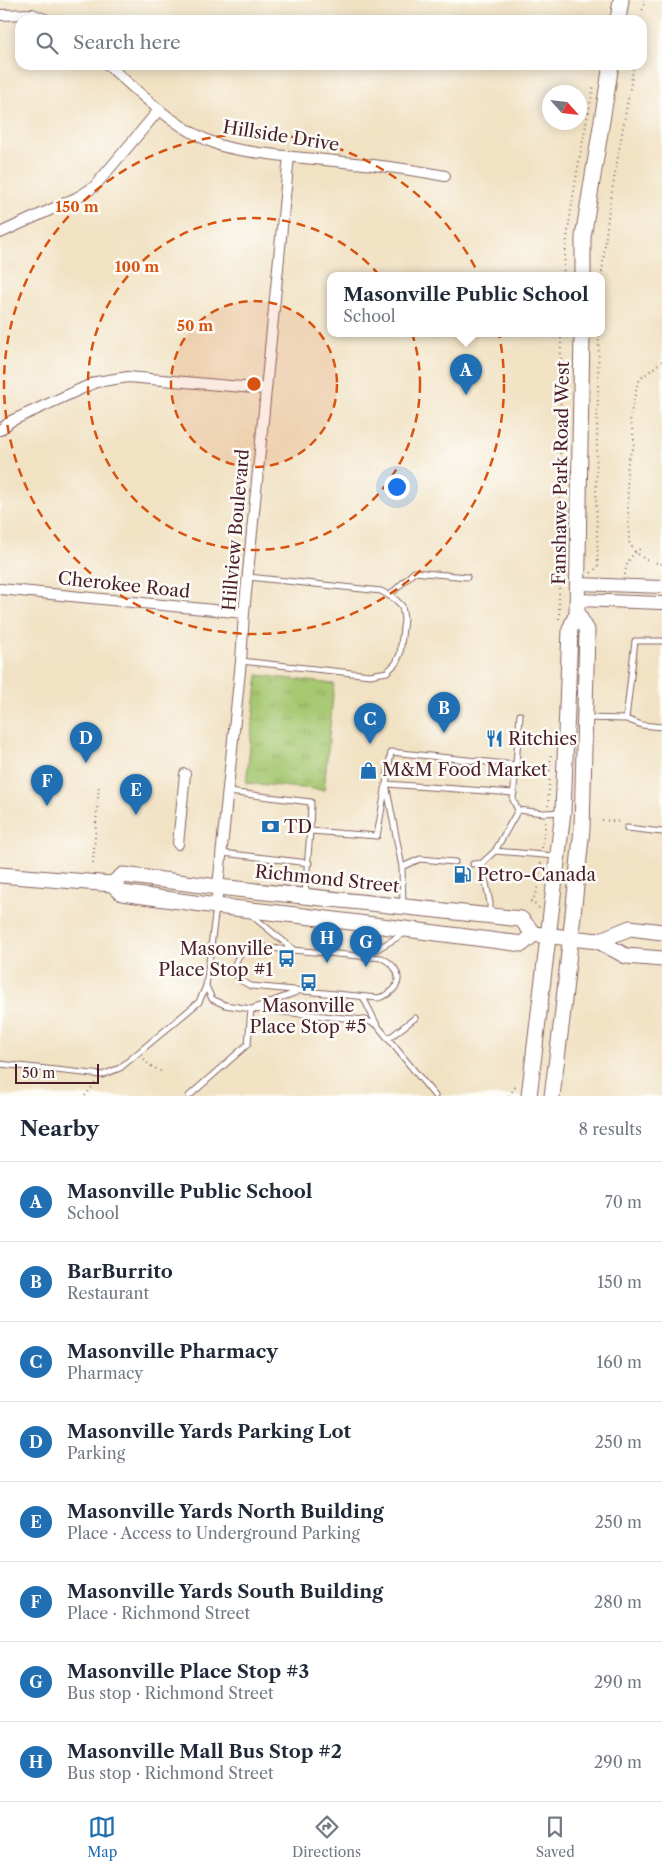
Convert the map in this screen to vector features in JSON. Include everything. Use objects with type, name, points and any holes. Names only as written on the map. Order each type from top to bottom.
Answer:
[{"type":"main road","points":[[619,15],[621,0]]},
{"type":"main road","points":[[583,272],[583,236],[610,70]]},
{"type":"main road","name":"Fanshawe Park Road West","points":[[529,1096],[541,935],[558,856],[563,812],[570,628],[578,606],[582,337]]},
{"type":"main road","name":"Fanshawe Park Road West","points":[[552,1096],[572,938],[582,829],[587,630],[578,606]]},
{"type":"main road","name":"Richmond Street","points":[[0,875],[112,884],[122,892],[216,906],[522,944],[541,935],[598,941],[626,956],[662,959]]},
{"type":"main road","name":"Richmond Street","points":[[112,884],[122,875],[218,887],[490,915],[521,919],[541,935]]},
{"type":"main road","name":"Richmond Street","points":[[598,941],[630,928],[662,932]]},
{"type":"street","points":[[0,15],[34,15]]},
{"type":"street","name":"Hillside Drive","points":[[114,70],[159,110],[189,130],[219,145],[289,156],[418,170],[445,176]]},
{"type":"street","points":[[0,234],[76,198],[94,187],[159,110]]},
{"type":"street","name":"Hillview Boulevard","points":[[216,906],[289,156]]},
{"type":"street","points":[[0,430],[11,421],[96,382],[128,377],[266,389]]},
{"type":"street","points":[[578,584],[662,587]]},
{"type":"street","name":"Cherokee Road","points":[[0,589],[244,614]]},
{"type":"street","points":[[578,606],[662,603]]},
{"type":"street","points":[[178,844],[185,774]]},
{"type":"lane","points":[[389,596],[414,572],[467,577]]},
{"type":"lane","points":[[241,661],[370,675],[387,672],[396,663],[400,654],[404,619],[402,606],[380,591],[248,576]]},
{"type":"lane","points":[[626,719],[635,641],[662,641]]},
{"type":"lane","points":[[518,810],[513,800],[520,714]]},
{"type":"lane","points":[[584,718],[626,719],[642,725],[662,727]]},
{"type":"lane","points":[[310,831],[377,836],[391,752],[516,765]]},
{"type":"lane","points":[[386,784],[514,793]]},
{"type":"lane","points":[[386,784],[402,867],[403,906]]},
{"type":"lane","points":[[228,792],[311,802],[309,863],[305,896]]},
{"type":"lane","points":[[518,810],[547,813],[563,812]]},
{"type":"lane","points":[[473,864],[482,863],[495,851],[518,810]]},
{"type":"lane","points":[[627,828],[662,832]]},
{"type":"lane","points":[[495,851],[558,856]]},
{"type":"lane","points":[[222,853],[309,863]]},
{"type":"lane","points":[[402,867],[420,859],[455,862]]},
{"type":"lane","points":[[482,863],[490,903],[490,915]]},
{"type":"lane","points":[[0,1064],[100,1075],[120,1068],[199,1002],[206,986],[216,906]]},
{"type":"lane","points":[[246,910],[294,950]]},
{"type":"lane","points":[[364,956],[409,930]]},
{"type":"lane","points":[[248,948],[294,950],[382,958],[390,962],[397,969],[399,978],[397,987],[389,995],[378,998],[363,997],[251,986],[240,980],[234,971],[239,953],[248,948]]},
{"type":"lane","points":[[206,986],[212,1000],[225,1005],[365,1020],[377,1025]]},
{"type":"lane","points":[[251,1009],[300,990]]},
{"type":"lane","points":[[363,997],[377,1025],[435,1096]]},
{"type":"lane","points":[[189,1096],[248,1044],[251,1009]]},
{"type":"lane","points":[[388,1039],[415,1018]]},
{"type":"path","points":[[642,15],[644,0]]},
{"type":"path","points":[[602,272],[609,208],[633,70]]},
{"type":"path","points":[[563,272],[576,173],[594,84]]},
{"type":"path","points":[[559,620],[561,337]]},
{"type":"path","points":[[578,584],[598,567],[596,498],[599,337]]},
{"type":"path","points":[[662,361],[640,379],[632,401],[630,418],[634,439],[627,470],[629,542],[635,552],[646,560],[662,564]]},
{"type":"path","points":[[626,574],[627,563],[635,552],[641,548]]},
{"type":"path","points":[[541,910],[531,901],[536,895],[542,855],[552,746]]},
{"type":"path","points":[[92,862],[100,785]]},
{"type":"path","points":[[602,820],[624,822]]},
{"type":"path","points":[[138,1053],[149,1065],[164,1073]]},
{"type":"path","points":[[85,1096],[100,1075]]},
{"type":"green space","points":[[258,675],[334,684],[324,790],[246,783]]},
{"type":"place","name":"Masonville Public School","points":[[466,395]]},
{"type":"place","name":"BarBurrito","points":[[444,733]]},
{"type":"place","name":"Ritchies","points":[[494,739]]},
{"type":"place","name":"Masonville Pharmacy","points":[[370,744]]},
{"type":"place","name":"Masonville Yards Parking Lot","points":[[86,763]]},
{"type":"place","name":"M&M Food Market","points":[[368,770]]},
{"type":"place","name":"Masonville Yards South Building","points":[[47,806]]},
{"type":"place","name":"Masonville Yards North Building","points":[[136,815]]},
{"type":"place","name":"TD","points":[[270,827]]},
{"type":"place","name":"Petro-Canada","points":[[463,875]]},
{"type":"place","name":"Masonville Place Stop #1","points":[[287,959]]},
{"type":"place","name":"Masonville Mall Bus Stop #2","points":[[327,963]]},
{"type":"place","name":"Masonville Place Stop #3","points":[[366,967]]},
{"type":"place","name":"Masonville Place Stop #5","points":[[308,983]]}]
